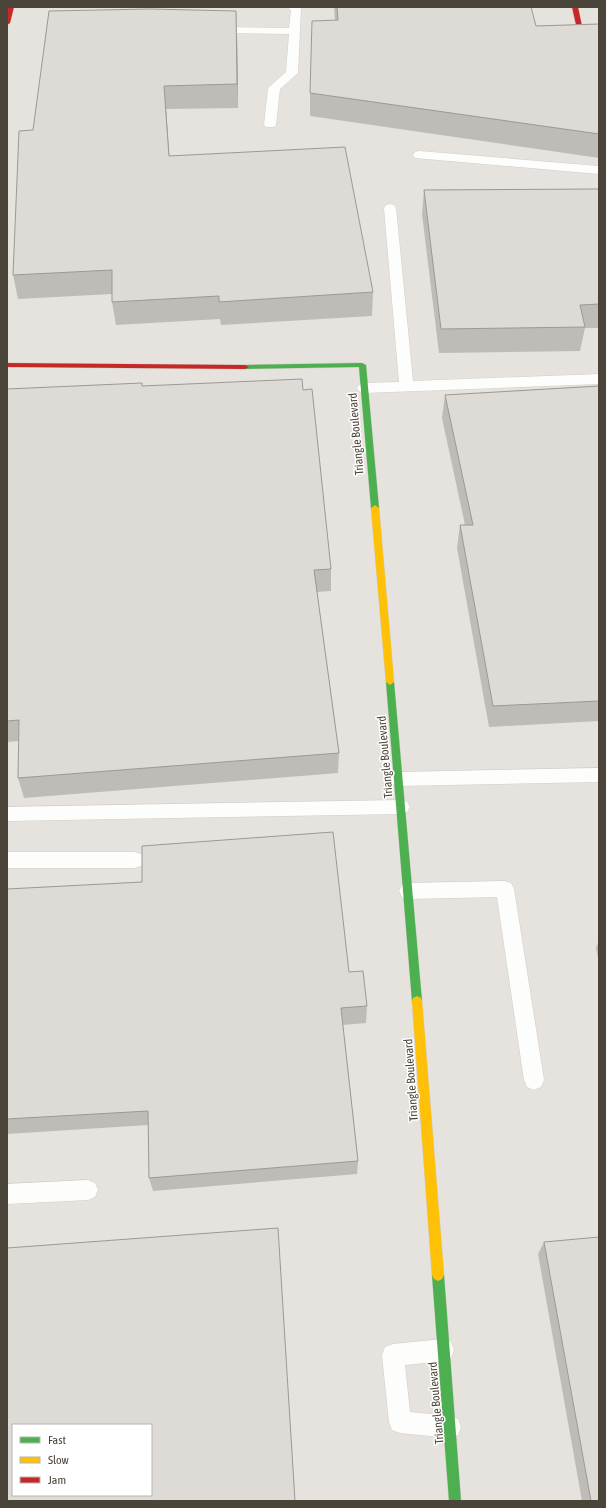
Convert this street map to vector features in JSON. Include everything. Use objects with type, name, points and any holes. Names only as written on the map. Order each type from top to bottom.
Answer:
[{"type":"street","points":[[7,23],[11,7]]},
{"type":"street","points":[[575,7],[579,28],[599,28]]},
{"type":"street","name":"Triangle Boulevard","points":[[7,366],[243,367],[362,365],[399,779],[455,1501]]},
{"type":"lane","points":[[270,125],[274,88],[292,73],[296,8],[292,7]]},
{"type":"lane","points":[[200,29],[294,31]]},
{"type":"lane","points":[[419,154],[599,170]]},
{"type":"lane","points":[[390,208],[406,386]]},
{"type":"lane","points":[[364,388],[599,379]]},
{"type":"lane","points":[[399,779],[599,776]]},
{"type":"lane","points":[[7,814],[401,807]]},
{"type":"lane","points":[[7,860],[135,860]]},
{"type":"lane","points":[[408,891],[505,889],[534,1080]]},
{"type":"lane","points":[[7,1194],[88,1190]]},
{"type":"lane","points":[[443,1350],[393,1355],[400,1422],[450,1427]]},
{"type":"shaded area","points":[[7,7],[599,7],[599,1501],[7,1501]]},
{"type":"building","points":[[337,7],[531,7],[536,26],[599,24],[599,134],[310,93],[312,21],[338,20]]},
{"type":"building","points":[[150,9],[236,11],[237,84],[164,86],[169,156],[345,147],[373,292],[219,302],[219,296],[112,302],[112,270],[13,275],[19,131],[33,130],[49,11]]},
{"type":"building","points":[[599,189],[599,304],[580,305],[585,327],[441,329],[424,190]]},
{"type":"building","points":[[302,379],[303,390],[312,389],[331,569],[314,570],[339,753],[18,778],[19,720],[7,721],[7,389],[142,383],[142,386]]},
{"type":"building","points":[[599,386],[599,701],[493,706],[460,525],[473,525],[445,395]]},
{"type":"building","points":[[333,832],[349,972],[363,971],[367,1006],[341,1008],[358,1161],[149,1178],[148,1111],[7,1119],[7,889],[142,882],[142,846]]},
{"type":"building","points":[[278,1228],[295,1501],[7,1501],[7,1248]]},
{"type":"building","points":[[599,1237],[599,1501],[591,1501],[544,1242]]},
{"type":"traffic: fast","points":[[245,367],[362,365],[375,508]]},
{"type":"traffic: fast","points":[[390,682],[417,1001]]},
{"type":"traffic: fast","points":[[438,1275],[455,1501]]},
{"type":"traffic: slow","points":[[375,508],[390,682]]},
{"type":"traffic: slow","points":[[417,1001],[438,1275]]},
{"type":"traffic: jam","points":[[7,23],[11,7]]},
{"type":"traffic: jam","points":[[575,7],[579,28],[599,28]]},
{"type":"traffic: jam","points":[[7,365],[245,367]]}]
